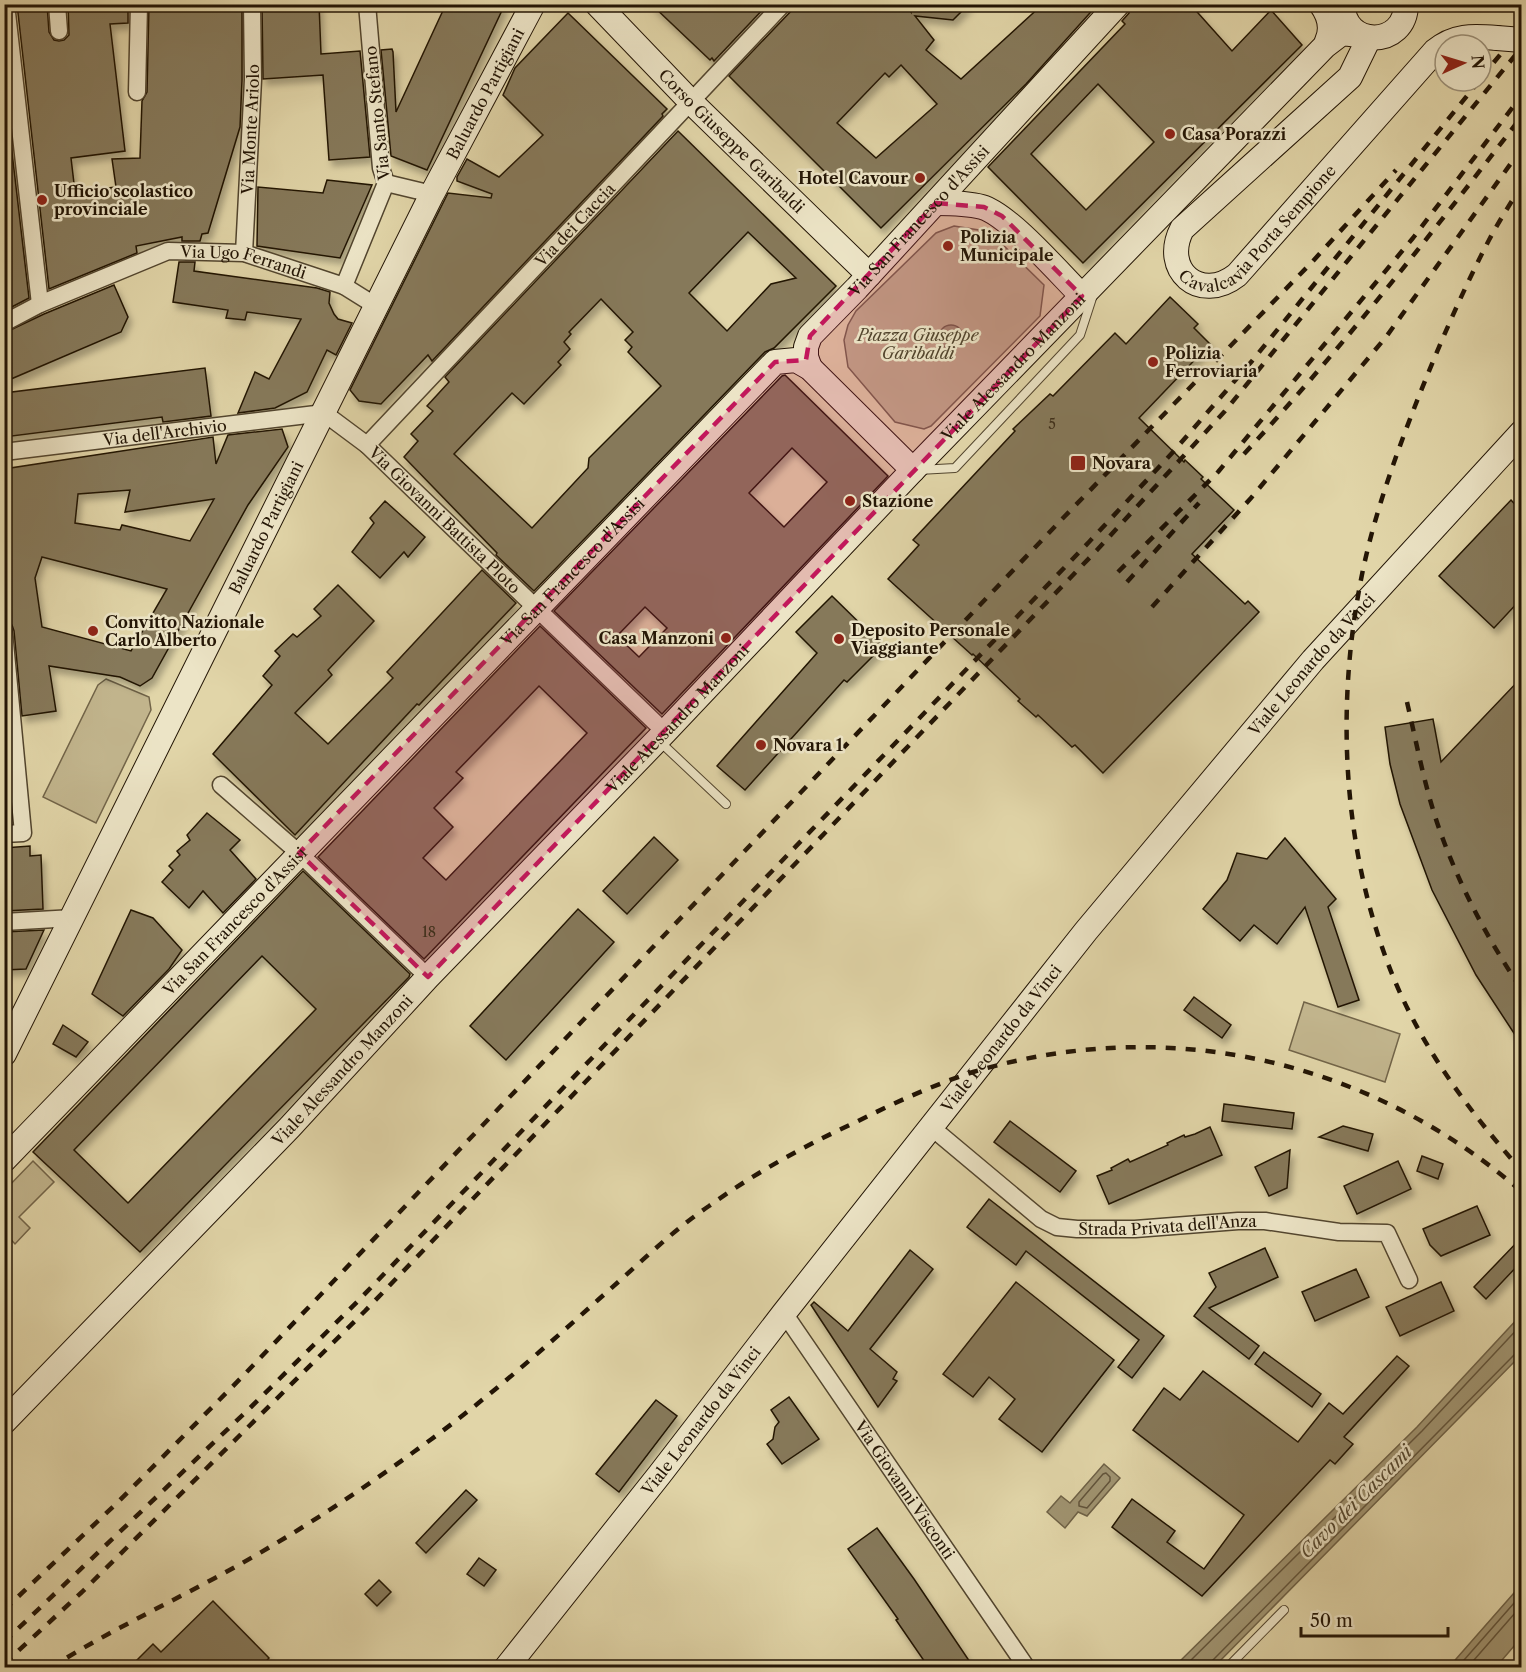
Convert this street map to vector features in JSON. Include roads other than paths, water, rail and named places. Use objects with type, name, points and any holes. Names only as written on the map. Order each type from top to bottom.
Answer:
[{"type":"street","points":[[6,4],[40,304]]},
{"type":"street","points":[[57,4],[59,31]]},
{"type":"street","points":[[137,92],[140,4]]},
{"type":"street","name":"Via Monte Ariolo","points":[[244,253],[253,80],[252,4]]},
{"type":"street","name":"Via Santo Stefano","points":[[344,286],[386,183],[381,168],[366,4]]},
{"type":"street","name":"Baluardo Partigiani","points":[[4,1054],[432,194],[533,4]]},
{"type":"street","name":"Corso Giuseppe Garibaldi","points":[[597,4],[698,97],[872,268]]},
{"type":"street","name":"Via dei Caccia","points":[[367,445],[698,97],[783,4]]},
{"type":"street","name":"Via San Francesco d'Assisi","points":[[810,368],[806,357],[806,347],[810,336],[936,203],[1118,4]]},
{"type":"street","points":[[1321,4],[1330,23],[1330,35],[1325,46]]},
{"type":"street","points":[[1343,4],[1346,20],[1364,36]]},
{"type":"street","name":"Viale Alessandro Manzoni","points":[[4,1422],[290,1127],[428,977],[662,736],[913,470],[1325,46],[1342,33],[1380,38],[1390,34],[1399,27],[1404,18],[1406,4]]},
{"type":"street","name":"Cavalcavia Porta Sempione","points":[[1364,36],[1350,77],[1182,230],[1175,252],[1177,264],[1192,282],[1204,286],[1216,286],[1227,283],[1237,275],[1445,42],[1469,36],[1521,40]]},
{"type":"street","points":[[386,183],[432,194]]},
{"type":"street","points":[[936,203],[959,202],[984,207],[1002,216],[1090,288]]},
{"type":"street","name":"Via Ugo Ferrandi","points":[[4,323],[40,304],[168,251],[244,253],[344,286],[376,306]]},
{"type":"street","name":"Via San Francesco d'Assisi","points":[[4,1160],[775,362],[796,360],[810,368]]},
{"type":"street","points":[[810,368],[913,470]]},
{"type":"street","name":"Via Giovanni Battista Ploto","points":[[324,413],[367,445],[536,608],[662,736]]},
{"type":"street","name":"Via dell'Archivio","points":[[4,452],[324,413]]},
{"type":"street","name":"Viale Leonardo da Vinci","points":[[506,1668],[1086,931],[1305,669],[1521,432]]},
{"type":"street","points":[[4,632],[23,832],[4,834]]},
{"type":"street","points":[[221,785],[299,853],[428,977]]},
{"type":"street","points":[[4,922],[73,918]]},
{"type":"street","name":"Strada Privata dell'Anza","points":[[931,1127],[1041,1219],[1057,1227],[1135,1229],[1265,1221],[1339,1232],[1386,1233],[1409,1280]]},
{"type":"street","name":"Via Giovanni Visconti","points":[[784,1313],[1027,1668]]},
{"type":"lane","points":[[662,736],[726,804]]},
{"type":"lane","points":[[1227,1668],[1284,1610]]},
{"type":"water","points":[[951,325],[959,329],[963,337],[959,345],[951,349],[943,345],[939,337],[943,329]]},
{"type":"water","name":"Cavo dei Cascami","points":[[1521,1315],[1521,1355],[1214,1667],[1174,1667],[1417,1427]]},
{"type":"water","points":[[1104,1464],[1120,1478],[1087,1516],[1078,1512],[1065,1528],[1047,1512],[1061,1496],[1070,1503]]},
{"type":"water","points":[[1521,1585],[1521,1638],[1496,1667],[1449,1667]]},
{"type":"railway","points":[[1493,63],[1522,28]]},
{"type":"railway","points":[[4,1664],[82,1592],[365,1311],[1097,550],[1225,411],[1522,47]]},
{"type":"railway","points":[[4,1642],[251,1407],[357,1302],[1089,542],[1173,452],[1252,361],[1469,93]]},
{"type":"railway","points":[[1118,572],[1218,472],[1413,238],[1522,95]]},
{"type":"railway","points":[[1244,454],[1281,414],[1387,288],[1522,116]]},
{"type":"railway","points":[[1152,607],[1251,498],[1386,337],[1522,148]]},
{"type":"railway","points":[[4,1610],[117,1503],[241,1378],[1065,516],[1313,261],[1396,170]]},
{"type":"railway","points":[[1522,184],[1489,240],[1450,322],[1415,406],[1382,500],[1368,547],[1351,641],[1347,733],[1353,826],[1361,872],[1387,961],[1412,1018],[1444,1072],[1481,1123],[1522,1171]]},
{"type":"railway","points":[[1127,582],[1199,503]]},
{"type":"railway","points":[[1407,702],[1430,799],[1448,852],[1476,913],[1522,990]]},
{"type":"railway","points":[[50,1668],[111,1632],[266,1549],[342,1502],[391,1468],[509,1378],[680,1228],[744,1182],[837,1131],[914,1095],[973,1072],[1046,1055],[1119,1048],[1192,1049],[1263,1060],[1332,1080],[1399,1109],[1462,1146],[1522,1192]]},
{"type":"place","name":"Casa Porazzi","points":[[1170,134]]},
{"type":"place","name":"Hotel Cavour","points":[[920,178]]},
{"type":"place","name":"Ufficio scolastico provinciale","points":[[42,200]]},
{"type":"place","name":"Polizia Municipale","points":[[948,246]]},
{"type":"place","name":"Polizia Ferroviaria","points":[[1153,362]]},
{"type":"place","name":"Novara","points":[[1078,463]]},
{"type":"place","name":"Stazione","points":[[850,501]]},
{"type":"place","name":"Convitto Nazionale Carlo Alberto","points":[[93,631]]},
{"type":"place","name":"Casa Manzoni","points":[[726,638]]},
{"type":"place","name":"Deposito Personale Viaggiante","points":[[839,639]]},
{"type":"place","name":"Novara 1","points":[[761,745]]},
{"type":"park label","name":"Piazza Giuseppe Garibaldi","points":[[918,344]]}]
